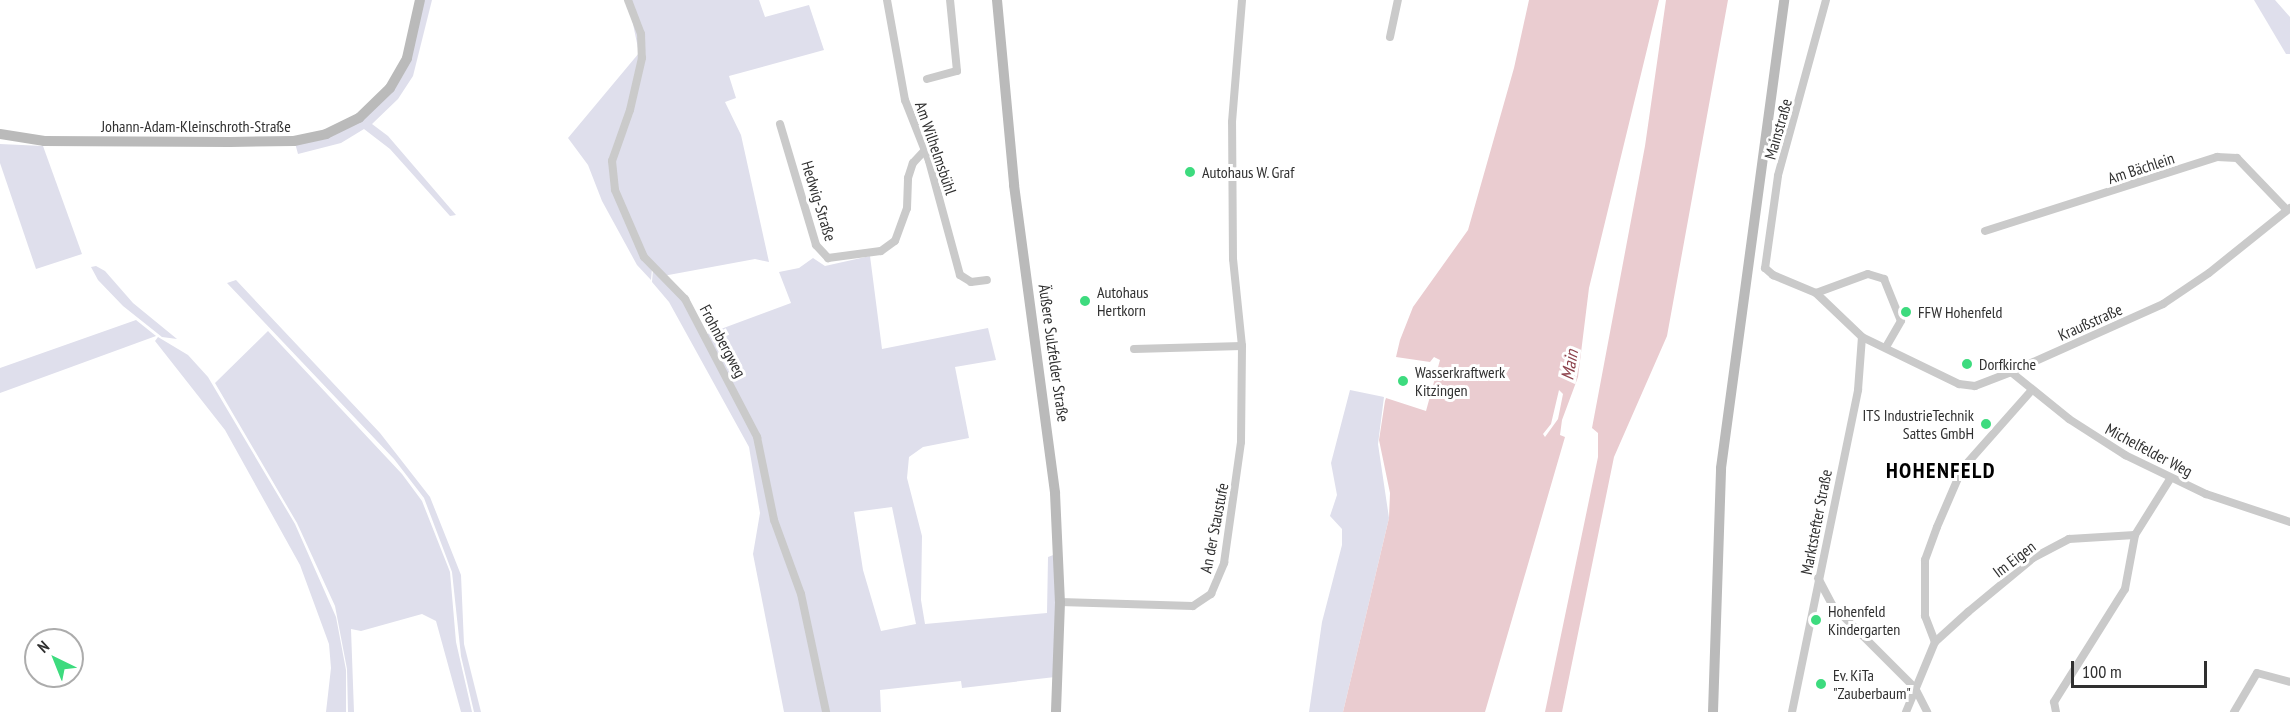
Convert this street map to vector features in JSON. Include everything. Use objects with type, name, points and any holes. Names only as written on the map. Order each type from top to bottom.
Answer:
[{"type":"main road","name":"Johann-Adam-Kleinschroth-Straße","points":[[0,135],[44,141],[230,142],[294,141],[326,134],[359,118],[390,88],[407,58],[420,0]]},
{"type":"main road","name":"Äußere Sulzfelder Straße","points":[[997,0],[1014,185],[1049,425],[1060,602],[1056,712]]},
{"type":"main road","points":[[1713,712],[1721,468],[1784,0]]},
{"type":"street","name":"Frohnbergweg","points":[[628,0],[641,34],[642,58],[630,110],[612,161],[613,183],[644,256],[685,299],[754,430],[774,520],[801,594],[826,712]]},
{"type":"street","name":"Am Wilhelmsbühl","points":[[887,0],[904,100],[925,150],[960,274],[971,282],[987,280]]},
{"type":"street","points":[[927,79],[957,71],[951,0]]},
{"type":"street","name":"An der Staustufe","points":[[1060,602],[1184,607],[1201,603],[1212,594],[1224,563],[1241,442],[1242,346],[1233,259],[1232,122],[1242,0]]},
{"type":"street","points":[[1390,37],[1398,0]]},
{"type":"street","name":"Mainstraße","points":[[1765,267],[1778,176],[1826,0]]},
{"type":"street","name":"Hedwig-Straße","points":[[780,124],[816,245],[828,258],[881,251],[895,241],[898,224],[907,208],[908,178],[913,163],[925,150]]},
{"type":"street","name":"Am Bächlein","points":[[1985,231],[2217,157],[2237,158],[2289,209]]},
{"type":"street","name":"Kraußstraße","points":[[1765,267],[1773,275],[1816,293],[1862,337],[1959,384],[1975,386],[2163,304],[2209,273],[2289,209]]},
{"type":"street","points":[[1816,293],[1868,274],[1884,279],[1901,321],[1886,341],[1886,347]]},
{"type":"street","name":"Marktstefter Straße","points":[[1792,712],[1858,390],[1862,337]]},
{"type":"street","points":[[1134,349],[1242,346]]},
{"type":"street","name":"Michelfelder Weg","points":[[2011,372],[2031,391],[2125,455],[2170,479],[2290,522]]},
{"type":"street","points":[[1935,642],[1925,616],[1925,560],[1937,527],[1962,469],[2031,391]]},
{"type":"street","points":[[2056,712],[2054,702],[2125,589],[2135,535],[2170,479]]},
{"type":"street","name":"Im Eigen","points":[[1906,712],[1935,642],[2033,558],[2069,539],[2135,535]]},
{"type":"street","points":[[1818,578],[1833,606],[1915,688],[1927,712]]},
{"type":"street","points":[[2234,712],[2257,673],[2290,682]]},
{"type":"shaded area","points":[[422,0],[432,0],[413,76],[398,99],[372,124],[388,136],[456,215],[450,216],[390,149],[364,129],[341,143],[298,154],[295,143],[327,136],[393,89]]},
{"type":"shaded area","points":[[629,0],[759,0],[765,17],[809,5],[824,50],[729,76],[736,98],[725,102],[741,135],[769,262],[755,259],[663,276],[644,256],[627,217],[642,255],[652,269],[651,280],[637,265],[602,201],[588,165],[568,138],[639,53],[632,19],[634,16],[641,57],[625,127],[643,58],[642,33]]},
{"type":"shaded area","points":[[2254,0],[2275,0],[2290,17],[2290,54],[2286,54]]},
{"type":"shaded area","points":[[0,144],[43,146],[82,254],[36,269],[0,163]]},
{"type":"shaded area","points":[[870,256],[882,349],[988,328],[996,360],[955,367],[969,438],[923,447],[909,457],[907,478],[922,536],[921,600],[925,624],[1047,613],[1048,557],[1056,554],[1055,677],[962,688],[961,681],[880,690],[881,712],[784,712],[753,554],[760,513],[749,447],[669,302],[652,282],[653,269],[679,293],[702,336],[791,303],[779,272],[799,268],[813,258],[825,266]],"holes":[[[892,507],[916,624],[881,631],[863,570],[854,512]]]},
{"type":"shaded area","points":[[96,266],[105,271],[133,303],[177,339],[162,337],[123,306],[98,280],[91,267]]},
{"type":"shaded area","points":[[236,280],[380,433],[430,497],[461,575],[464,644],[481,712],[474,712],[461,656],[452,572],[424,498],[394,459],[227,283]]},
{"type":"shaded area","points":[[136,320],[156,336],[0,393],[0,368]]},
{"type":"shaded area","points":[[268,331],[402,474],[422,501],[450,572],[456,642],[472,712],[461,712],[436,621],[422,614],[361,631],[351,629],[354,712],[348,712],[347,669],[335,606],[297,523],[215,383]]},
{"type":"shaded area","points":[[158,337],[188,355],[208,377],[295,524],[336,617],[346,670],[346,712],[326,712],[331,668],[329,644],[300,565],[225,430],[155,341]]},
{"type":"shaded area","points":[[1350,390],[1384,397],[1378,444],[1389,518],[1343,712],[1309,712],[1322,622],[1342,545],[1342,529],[1330,516],[1337,495],[1331,463]]},
{"type":"water","name":"Main","points":[[1529,0],[1659,0],[1589,288],[1578,377],[1562,420],[1560,435],[1565,437],[1485,712],[1343,712],[1389,518],[1390,493],[1379,440],[1385,401],[1386,398],[1426,411],[1440,360],[1434,357],[1430,362],[1396,357],[1400,340],[1413,307],[1468,230],[1514,68]],"holes":[[[1559,390],[1563,394],[1558,419],[1545,437],[1543,434],[1551,424]]]},
{"type":"water","points":[[1666,0],[1728,0],[1667,336],[1614,457],[1562,712],[1545,712],[1598,457],[1598,433],[1592,428],[1645,146]]},
{"type":"place","name":"Autohaus W. Graf","points":[[1190,172]]},
{"type":"place","name":"Autohaus Hertkorn","points":[[1085,301]]},
{"type":"place","name":"FFW Hohenfeld","points":[[1906,312]]},
{"type":"place","name":"Dorfkirche","points":[[1967,364]]},
{"type":"place","name":"Wasserkraftwerk Kitzingen","points":[[1403,381]]},
{"type":"place","name":"ITS IndustrieTechnik Sattes GmbH","points":[[1986,424]]},
{"type":"place","name":"Hohenfeld Kindergarten","points":[[1816,620]]},
{"type":"place","name":"Ev. KiTa \"Zauberbaum\"","points":[[1821,684]]},
{"type":"district","name":"HOHENFELD","points":[[1941,471]]}]
